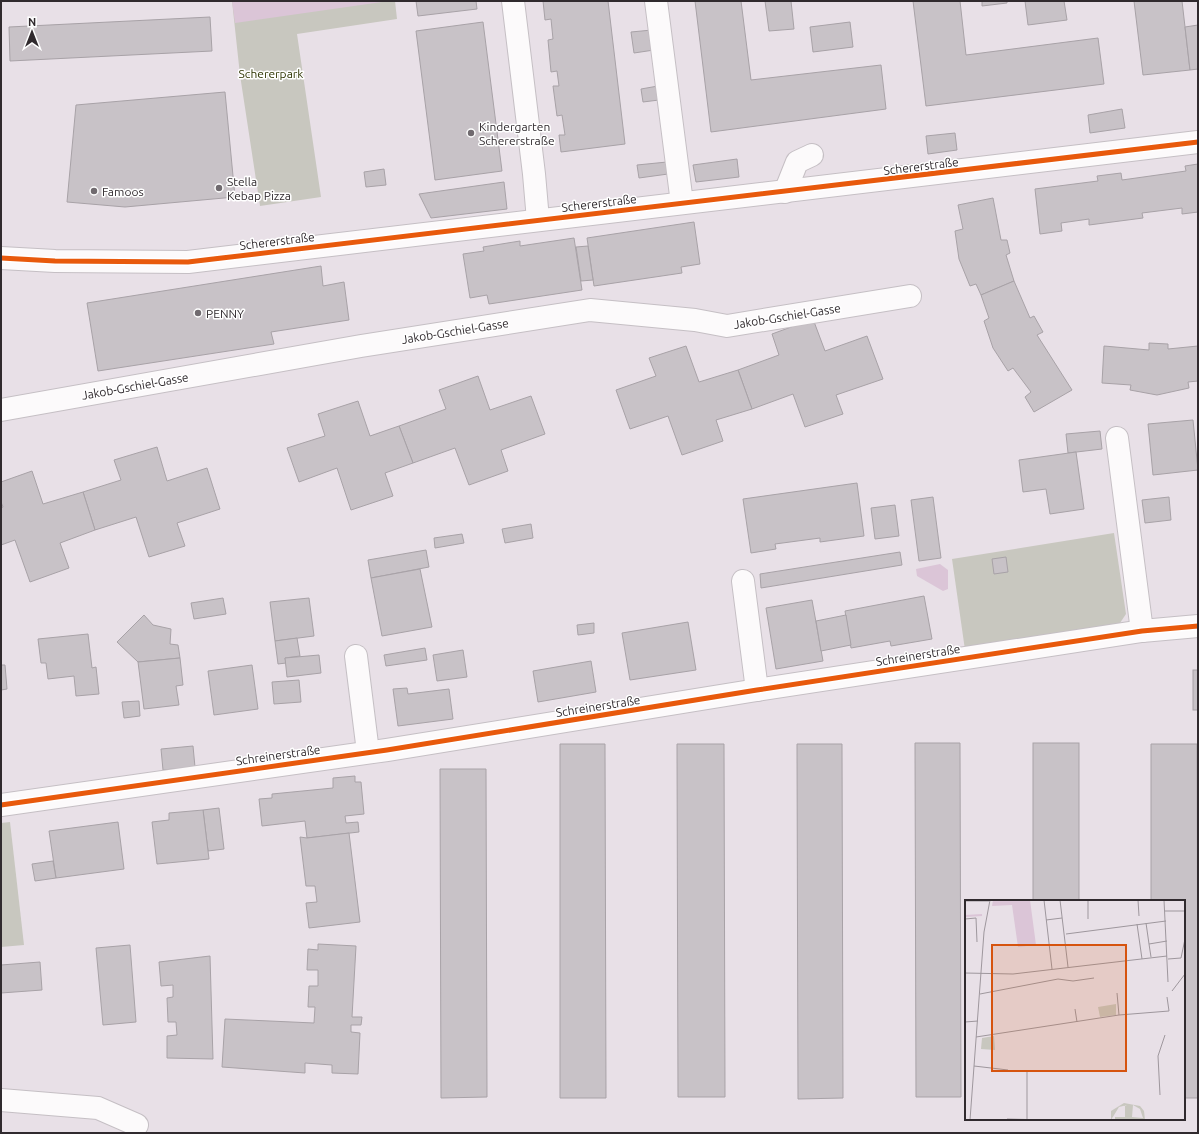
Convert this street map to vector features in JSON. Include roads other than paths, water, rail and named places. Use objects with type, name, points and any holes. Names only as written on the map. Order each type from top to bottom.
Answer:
[{"type":"street","points":[[513,1],[534,174],[538,220]]},
{"type":"street","points":[[656,1],[682,204]]},
{"type":"street","name":"Schererstraße","points":[[1,258],[55,261],[188,262],[1198,142]]},
{"type":"street","points":[[785,192],[797,162],[812,155]]},
{"type":"street","name":"Jakob-Gschiel-Gasse","points":[[1,410],[338,350],[590,310],[695,320],[727,326],[910,296]]},
{"type":"street","points":[[1118,438],[1142,631]]},
{"type":"street","points":[[743,581],[757,690]]},
{"type":"street","name":"Schreinerstraße","points":[[1,805],[368,752],[1142,631],[1198,626]]},
{"type":"street","points":[[356,656],[368,752]]},
{"type":"street","points":[[1,1100],[98,1108],[137,1125]]},
{"type":"place","name":"Kindergarten Schererstraße","points":[[471,133]]},
{"type":"place","name":"Stella Kebap Pizza","points":[[219,188]]},
{"type":"place","name":"Famoos","points":[[94,191]]},
{"type":"place","name":"PENNY","points":[[198,313]]},
{"type":"park label","name":"Schererpark","points":[[271,73]]}]
